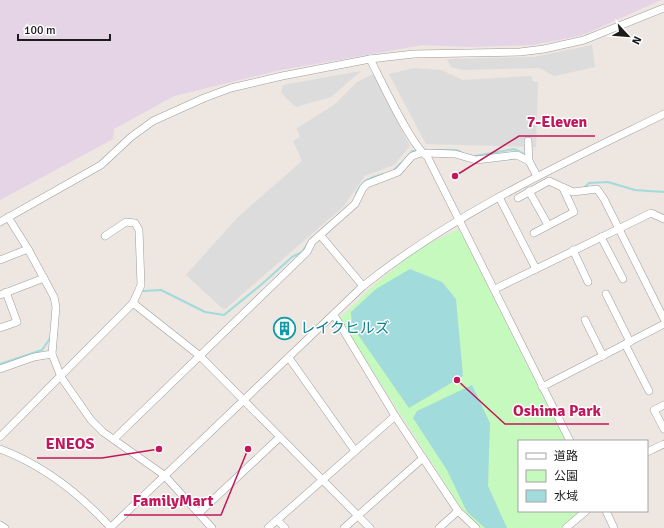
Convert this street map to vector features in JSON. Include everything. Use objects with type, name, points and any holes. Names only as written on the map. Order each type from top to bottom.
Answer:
[{"type":"street","points":[[0,222],[101,165],[141,129],[174,111],[204,98],[246,84],[370,60],[414,54],[520,52],[544,49],[584,40],[664,8]]},
{"type":"street","points":[[370,60],[459,220],[495,289],[542,387],[569,440]]},
{"type":"street","points":[[0,449],[42,470],[59,481],[78,495],[110,528],[363,286],[416,246],[537,176],[664,114]]},
{"type":"street","points":[[528,141],[529,161],[537,176]]},
{"type":"street","points":[[114,439],[307,252],[312,242],[321,236],[355,204],[367,184],[398,172],[412,156],[421,152],[455,154],[476,160],[517,154],[529,161]]},
{"type":"street","points":[[518,198],[549,181],[578,193],[597,189],[619,228],[664,319]]},
{"type":"street","points":[[534,233],[574,212],[563,188]]},
{"type":"street","points":[[529,191],[548,225]]},
{"type":"street","points":[[499,197],[536,269]]},
{"type":"street","points":[[495,289],[651,213],[664,219]]},
{"type":"street","points":[[8,217],[54,296],[56,307],[52,354],[61,377],[91,420],[114,439],[164,475],[212,528]]},
{"type":"street","points":[[0,437],[92,346],[103,331],[133,303],[141,285],[139,230],[135,224],[126,222],[105,236]]},
{"type":"street","points":[[321,236],[363,286]]},
{"type":"street","points":[[601,237],[623,279]]},
{"type":"street","points":[[0,260],[28,249]]},
{"type":"street","points":[[573,250],[588,282]]},
{"type":"street","points":[[0,328],[17,322],[3,294],[44,278]]},
{"type":"street","points":[[606,294],[649,391]]},
{"type":"street","points":[[133,303],[200,356],[370,528]]},
{"type":"street","points":[[334,315],[395,416],[458,511],[476,528]]},
{"type":"street","points":[[585,320],[603,356]]},
{"type":"street","points":[[542,387],[664,324]]},
{"type":"street","points":[[0,369],[34,357],[52,354]]},
{"type":"street","points":[[289,358],[355,451]]},
{"type":"street","points":[[664,406],[654,410],[664,429]]},
{"type":"street","points":[[268,528],[395,416]]},
{"type":"street","points":[[199,513],[280,437]]},
{"type":"street","points":[[648,452],[664,444]]},
{"type":"street","points":[[344,528],[423,458]]},
{"type":"street","points":[[439,528],[458,511]]},
{"type":"street","points":[[566,528],[585,512]]},
{"type":"street","points":[[606,512],[614,528]]},
{"type":"street","points":[[277,520],[284,528]]},
{"type":"street","points":[[0,525],[5,528]]},
{"type":"shaded area","points":[[0,0],[661,0],[583,35],[533,45],[470,47],[423,45],[281,70],[174,96],[114,129],[113,139],[0,200]]},
{"type":"shaded area","points":[[592,45],[595,67],[554,76],[539,68],[463,70],[451,67],[447,59],[534,57]]},
{"type":"shaded area","points":[[414,68],[441,70],[463,80],[531,76],[533,81],[538,82],[536,147],[426,144],[389,74]]},
{"type":"shaded area","points":[[361,71],[331,97],[296,107],[281,93],[283,85]]},
{"type":"shaded area","points":[[373,74],[410,146],[394,165],[365,176],[343,207],[224,310],[186,275],[238,217],[302,161],[293,141],[300,137],[297,128],[334,105],[357,82]]},
{"type":"green space","points":[[459,229],[565,440],[518,440],[518,512],[580,512],[561,528],[480,528],[463,511],[339,319],[373,286],[418,249]]},
{"type":"water","points":[[410,269],[442,282],[456,299],[463,376],[409,408],[352,326],[351,312],[376,289]]},
{"type":"water","points":[[472,385],[490,423],[488,486],[507,528],[485,528],[467,512],[447,470],[413,418],[417,411]]},
{"type":"waterway","points":[[475,156],[514,149],[526,155]]},
{"type":"waterway","points":[[426,150],[456,150],[461,152]]},
{"type":"waterway","points":[[410,154],[412,151],[418,151]]},
{"type":"waterway","points":[[393,171],[401,163]]},
{"type":"waterway","points":[[356,194],[366,180],[383,174]]},
{"type":"waterway","points":[[583,189],[589,183],[608,182],[635,190],[664,192]]},
{"type":"waterway","points":[[143,291],[161,290],[205,312],[224,315],[292,257],[302,252],[311,239]]},
{"type":"waterway","points":[[0,364],[42,350],[51,337]]},
{"type":"place","name":"7-Eleven","points":[[455,176]]},
{"type":"place","name":"レイクヒルズ","points":[[284,328]]},
{"type":"place","name":"Oshima Park","points":[[457,380]]},
{"type":"place","name":"ENEOS","points":[[159,449]]},
{"type":"place","name":"FamilyMart","points":[[248,449]]}]
